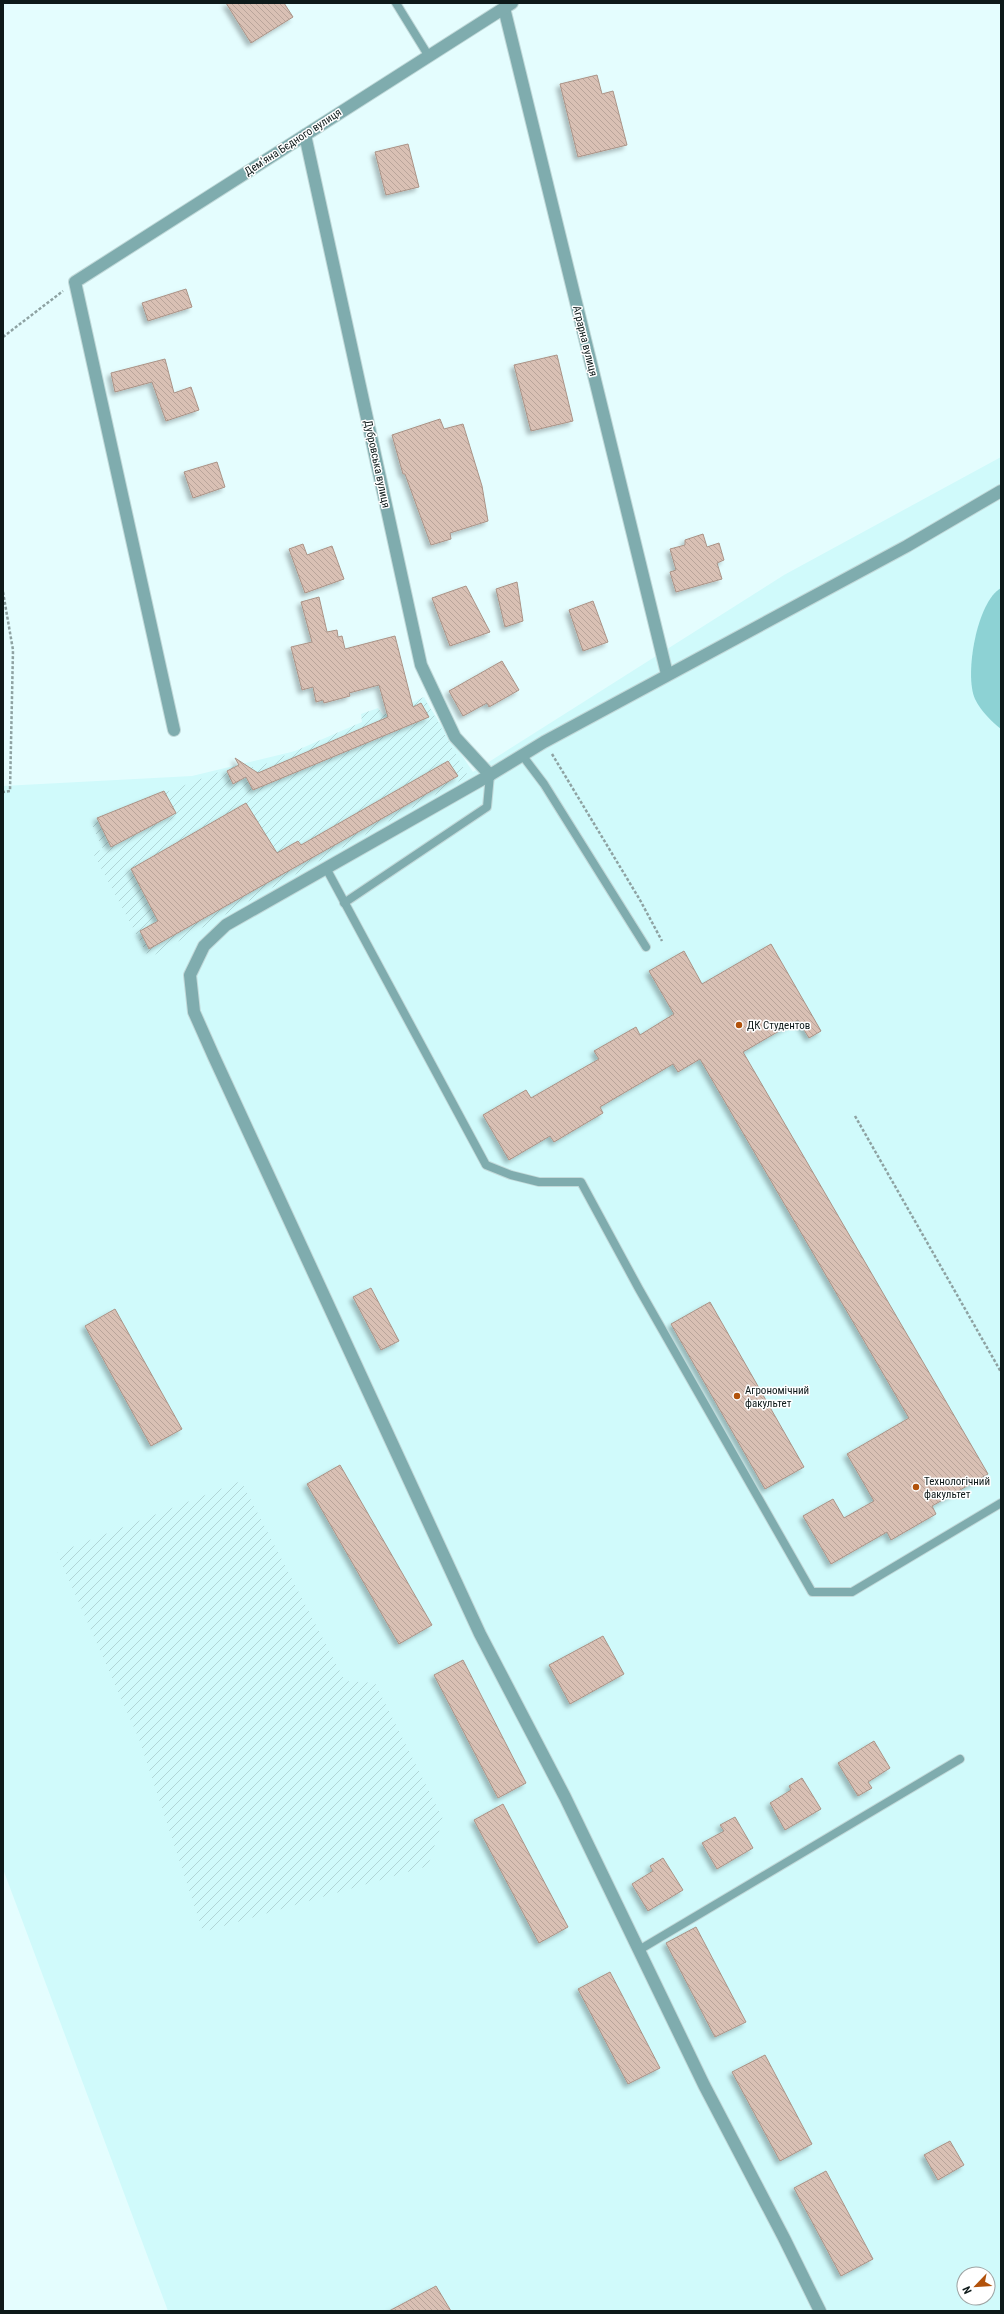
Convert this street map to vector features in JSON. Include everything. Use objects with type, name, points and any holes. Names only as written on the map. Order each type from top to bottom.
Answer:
[{"type":"street","name":"Дем’яна Бєдного вулиця","points":[[75,282],[508,5]]},
{"type":"street","name":"Аграрна вулиця","points":[[508,5],[667,674]]},
{"type":"street","name":"Дубровська вулиця","points":[[305,135],[421,665],[455,737],[490,775]]},
{"type":"street","points":[[75,282],[174,730]]},
{"type":"street","points":[[820,2311],[784,2238],[704,2085],[565,1797],[480,1634],[194,1012],[190,975],[204,946],[226,925],[490,775],[544,742],[667,674],[907,546],[1001,491]]},
{"type":"lane","points":[[396,3],[428,55]]},
{"type":"lane","points":[[522,755],[544,784],[646,947]]},
{"type":"lane","points":[[344,903],[487,808],[490,775]]},
{"type":"lane","points":[[326,868],[486,1165],[511,1175],[538,1182],[581,1182],[639,1290],[812,1592],[852,1592],[1001,1503]]},
{"type":"lane","points":[[639,1950],[960,1759]]},
{"type":"path","points":[[3,338],[75,282]]},
{"type":"path","points":[[3,592],[13,650],[10,791],[3,792]]},
{"type":"path","points":[[544,742],[640,900],[662,941]]},
{"type":"path","points":[[855,1116],[1001,1372]]},
{"type":"shaded area","points":[[1001,457],[1001,2311],[168,2311],[3,1869],[3,786],[192,776],[312,747],[424,699],[473,772],[784,575]]},
{"type":"shaded area","points":[[1001,588],[1001,729],[986,716],[975,699],[972,688],[971,673],[972,657],[979,623],[985,607]]},
{"type":"shaded area","points":[[424,697],[468,776],[149,958],[93,853],[103,849],[90,821],[243,763],[256,768],[362,722],[361,714],[378,708],[383,715]]},
{"type":"shaded area","points":[[241,1481],[345,1681],[375,1683],[443,1819],[428,1866],[203,1932],[139,1739],[57,1553]]},
{"type":"building","points":[[226,3],[284,3],[293,17],[251,43]]},
{"type":"building","points":[[597,75],[602,94],[613,91],[627,145],[578,157],[560,84]]},
{"type":"building","points":[[408,144],[419,187],[386,195],[375,152]]},
{"type":"building","points":[[186,289],[192,307],[148,321],[142,303]]},
{"type":"building","points":[[557,355],[573,421],[531,431],[514,365]]},
{"type":"building","points":[[165,359],[174,393],[191,387],[199,410],[166,421],[152,382],[115,392],[111,373]]},
{"type":"building","points":[[440,419],[444,429],[463,424],[482,486],[488,521],[450,533],[451,539],[431,545],[405,474],[403,474],[392,435]]},
{"type":"building","points":[[217,462],[225,487],[193,498],[184,472]]},
{"type":"building","points":[[703,534],[707,547],[719,543],[724,560],[717,563],[722,579],[676,592],[670,572],[676,570],[670,549],[685,545],[685,540]]},
{"type":"building","points":[[303,544],[307,555],[332,546],[344,579],[305,593],[289,549]]},
{"type":"building","points":[[517,582],[523,621],[505,627],[496,589]]},
{"type":"building","points":[[466,586],[490,632],[450,646],[432,598]]},
{"type":"building","points":[[319,597],[327,632],[337,630],[338,637],[342,636],[345,649],[395,636],[413,707],[421,703],[429,717],[253,790],[246,777],[233,784],[227,771],[239,765],[235,758],[258,773],[388,717],[379,685],[349,693],[350,696],[324,703],[323,700],[316,702],[313,687],[302,690],[291,647],[312,642],[301,602]]},
{"type":"building","points":[[593,601],[608,642],[583,651],[569,610]]},
{"type":"building","points":[[502,661],[519,690],[489,707],[487,703],[463,716],[449,691]]},
{"type":"building","points":[[448,761],[458,776],[149,949],[140,931],[158,921],[131,869],[246,803],[277,853],[298,841],[301,845]]},
{"type":"building","points":[[164,791],[176,813],[111,847],[97,818]]},
{"type":"building","points":[[771,944],[821,1031],[809,1038],[798,1020],[743,1052],[988,1474],[932,1506],[936,1514],[891,1540],[887,1532],[831,1564],[803,1516],[833,1499],[844,1518],[874,1501],[847,1454],[909,1418],[700,1059],[678,1072],[673,1064],[600,1107],[603,1113],[554,1142],[550,1136],[509,1160],[483,1115],[526,1090],[531,1098],[599,1059],[594,1051],[636,1027],[640,1035],[674,1014],[649,971],[684,951],[702,984]]},
{"type":"building","points":[[371,1288],[399,1341],[381,1350],[353,1297]]},
{"type":"building","name":"Агрономічний факультет","points":[[710,1302],[804,1467],[765,1489],[671,1324]]},
{"type":"building","points":[[115,1309],[182,1429],[151,1446],[85,1326]]},
{"type":"building","points":[[340,1465],[432,1625],[399,1644],[307,1484]]},
{"type":"building","points":[[603,1636],[624,1674],[570,1704],[549,1665]]},
{"type":"building","points":[[463,1660],[526,1783],[498,1798],[434,1675]]},
{"type":"building","points":[[874,1741],[890,1768],[868,1782],[872,1788],[858,1796],[838,1763]]},
{"type":"building","points":[[802,1778],[821,1809],[785,1830],[770,1803],[791,1790],[789,1786]]},
{"type":"building","points":[[503,1804],[568,1927],[539,1943],[474,1820]]},
{"type":"building","points":[[735,1817],[753,1848],[717,1869],[702,1843],[724,1831],[720,1825]]},
{"type":"building","points":[[663,1858],[683,1890],[648,1911],[632,1884],[653,1871],[650,1866]]},
{"type":"building","points":[[696,1927],[746,2022],[715,2037],[666,1943]]},
{"type":"building","points":[[610,1972],[660,2068],[628,2084],[578,1989]]},
{"type":"building","points":[[765,2055],[812,2144],[780,2161],[732,2072]]},
{"type":"building","points":[[950,2141],[964,2165],[938,2180],[924,2155]]},
{"type":"building","points":[[826,2171],[873,2259],[841,2276],[794,2188]]},
{"type":"building","points":[[436,2286],[451,2311],[389,2311]]},
{"type":"place","name":"ДК Студентов","points":[[739,1025]]},
{"type":"place","name":"Агрономічний факультет","points":[[737,1396]]},
{"type":"place","name":"Технологічний факультет","points":[[916,1487]]}]
